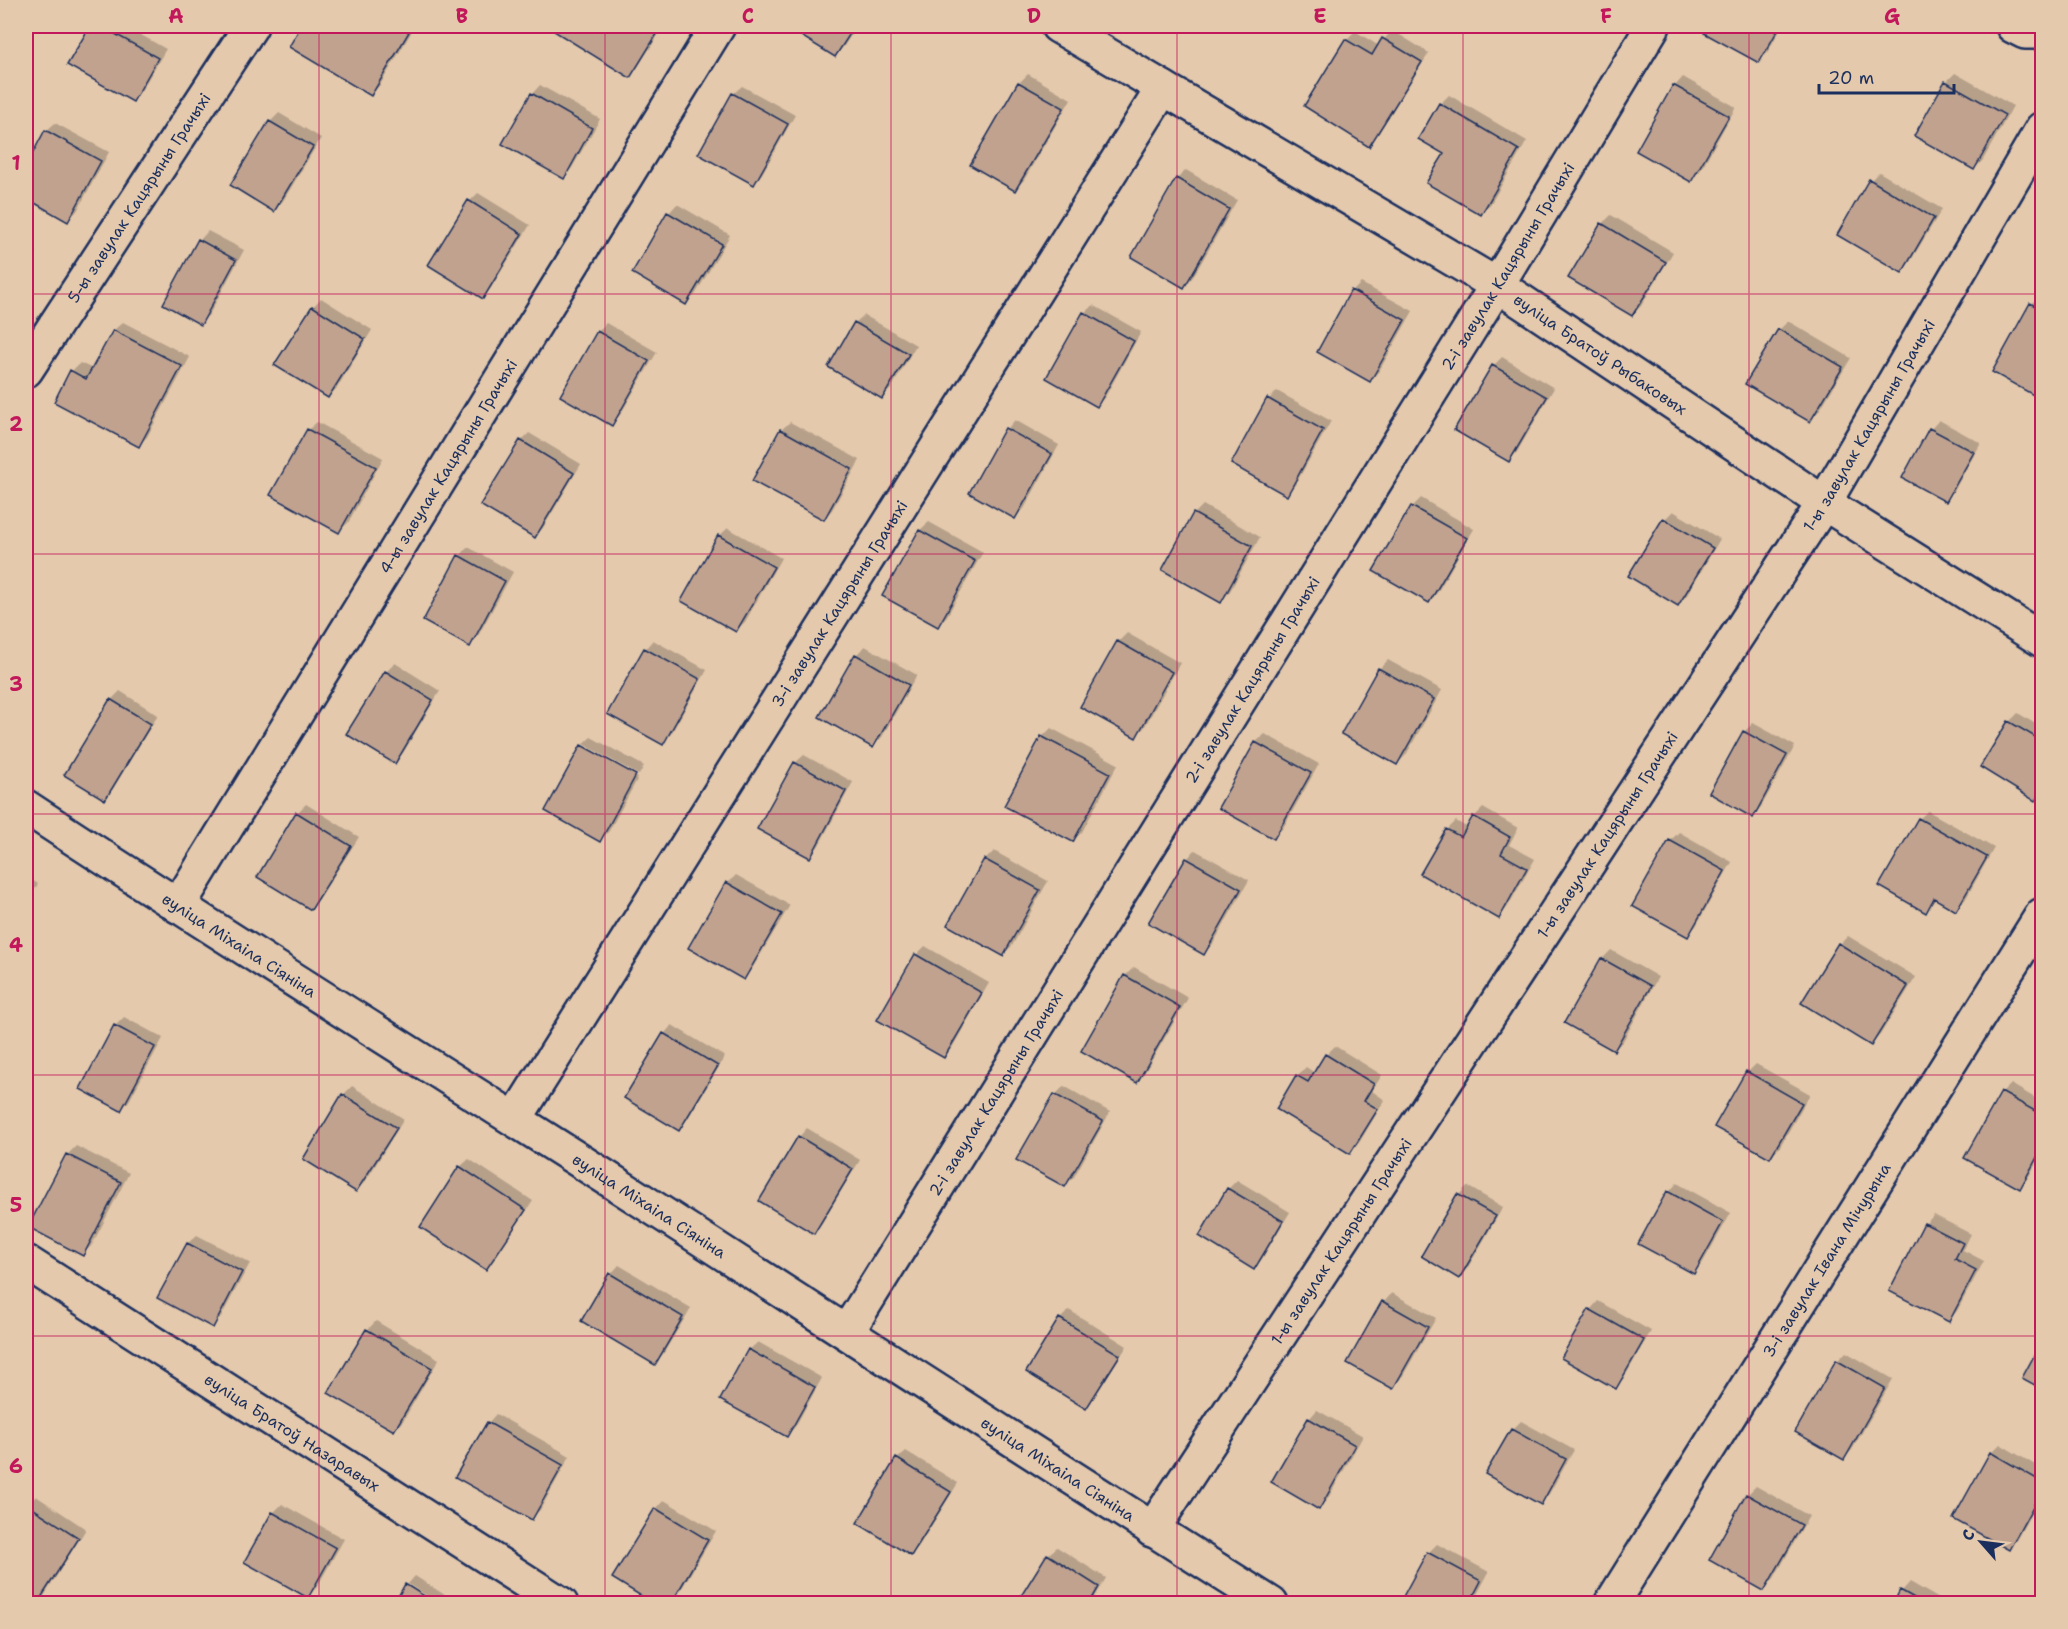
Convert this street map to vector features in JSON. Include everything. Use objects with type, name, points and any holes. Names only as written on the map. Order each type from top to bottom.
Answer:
[{"type":"street","name":"5-ы завулак Кацярыны Грачыхі","points":[[26,370],[251,26]]},
{"type":"street","name":"4-ы завулак Кацярыны Грачыхі","points":[[178,906],[718,26]]},
{"type":"street","name":"вуліца Братоў Рыбаковых","points":[[1058,26],[1497,285],[1824,503],[2043,640]]},
{"type":"street","name":"2-і завулак Кацярыны Грачыхі","points":[[847,1332],[1018,1053],[1497,285],[1653,26]]},
{"type":"street","name":"3-і завулак Кацярыны Грачыхі","points":[[515,1119],[1163,88]]},
{"type":"street","name":"1-ы завулак Кацярыны Грачыхі","points":[[1152,1530],[1824,503],[2043,129]]},
{"type":"street","name":"вуліца Міхаіла Сіяніна","points":[[26,807],[847,1332],[1152,1530],[1271,1604]]},
{"type":"street","name":"3-і завулак Івана Мічурына","points":[[1611,1604],[2043,915]]},
{"type":"street","name":"вуліца Братоў Назаравых","points":[[26,1262],[561,1604]]},
{"type":"building","points":[[90,26],[101,26],[158,58],[133,102],[67,65]]},
{"type":"building","points":[[301,26],[399,26],[409,32],[371,96],[289,47]]},
{"type":"building","points":[[546,26],[662,26],[630,78]]},
{"type":"building","points":[[785,26],[855,26],[835,57]]},
{"type":"building","points":[[1709,26],[1780,26],[1759,63],[1704,33]]},
{"type":"building","points":[[1382,38],[1422,62],[1369,147],[1304,106],[1345,39],[1372,55]]},
{"type":"building","points":[[1945,81],[2005,115],[1974,170],[1914,136]]},
{"type":"building","points":[[1018,82],[1064,108],[1015,191],[970,165]]},
{"type":"building","points":[[1673,85],[1729,116],[1691,182],[1636,151]]},
{"type":"building","points":[[531,93],[592,128],[564,179],[502,144]]},
{"type":"building","points":[[732,93],[788,124],[754,185],[698,154]]},
{"type":"building","points":[[1439,103],[1519,150],[1481,215],[1426,183],[1444,154],[1418,139]]},
{"type":"building","points":[[269,121],[313,147],[274,212],[230,185]]},
{"type":"building","points":[[45,130],[101,161],[68,222],[26,198],[26,166]]},
{"type":"building","points":[[1176,178],[1229,209],[1184,288],[1131,257]]},
{"type":"building","points":[[1869,179],[1934,218],[1902,273],[1837,235]]},
{"type":"building","points":[[468,200],[522,234],[483,299],[428,265]]},
{"type":"building","points":[[667,212],[722,244],[686,305],[632,273]]},
{"type":"building","points":[[1601,223],[1666,262],[1632,316],[1568,278]]},
{"type":"building","points":[[198,239],[236,260],[201,325],[163,304]]},
{"type":"building","points":[[1351,290],[1405,320],[1370,382],[1317,352]]},
{"type":"building","points":[[2030,303],[2042,310],[2042,388],[2037,397],[1992,372]]},
{"type":"building","points":[[312,306],[365,339],[328,398],[274,365]]},
{"type":"building","points":[[1083,312],[1134,341],[1097,407],[1046,378]]},
{"type":"building","points":[[854,322],[909,354],[882,399],[828,367]]},
{"type":"building","points":[[1778,329],[1843,367],[1810,422],[1745,384]]},
{"type":"building","points":[[113,330],[182,366],[139,447],[54,402],[70,370],[86,379]]},
{"type":"building","points":[[597,331],[649,361],[612,426],[560,396]]},
{"type":"building","points":[[1492,365],[1547,397],[1509,462],[1454,430]]},
{"type":"building","points":[[1267,398],[1323,430],[1287,496],[1231,464]]},
{"type":"building","points":[[1005,428],[1052,454],[1015,519],[969,493]]},
{"type":"building","points":[[1929,428],[1974,452],[1946,502],[1902,478]]},
{"type":"building","points":[[307,429],[376,467],[339,533],[270,495]]},
{"type":"building","points":[[780,429],[852,469],[824,520],[752,481]]},
{"type":"building","points":[[520,440],[574,473],[535,538],[480,505]]},
{"type":"building","points":[[1411,506],[1467,538],[1429,603],[1373,571]]},
{"type":"building","points":[[1193,513],[1252,546],[1221,603],[1162,570]]},
{"type":"building","points":[[1663,518],[1713,548],[1678,606],[1628,576]]},
{"type":"building","points":[[919,530],[975,561],[938,627],[882,596]]},
{"type":"building","points":[[718,535],[774,567],[736,632],[681,601]]},
{"type":"building","points":[[458,555],[505,581],[470,647],[423,621]]},
{"type":"building","points":[[1117,641],[1172,672],[1136,738],[1080,707]]},
{"type":"building","points":[[644,648],[700,679],[663,745],[607,714]]},
{"type":"building","points":[[855,654],[909,685],[873,748],[819,717]]},
{"type":"building","points":[[1378,668],[1434,699],[1397,765],[1341,734]]},
{"type":"building","points":[[385,671],[433,700],[395,764],[346,734]]},
{"type":"building","points":[[110,699],[151,724],[105,800],[64,775]]},
{"type":"building","points":[[2008,721],[2042,741],[2042,788],[2035,801],[1980,767]]},
{"type":"building","points":[[1743,731],[1787,755],[1753,818],[1709,793]]},
{"type":"building","points":[[1041,736],[1110,773],[1073,842],[1004,806]]},
{"type":"building","points":[[1255,742],[1311,773],[1274,839],[1218,808]]},
{"type":"building","points":[[581,745],[636,775],[600,842],[545,811]]},
{"type":"building","points":[[794,762],[846,791],[810,858],[757,829]]},
{"type":"building","points":[[296,812],[351,846],[311,910],[257,877]]},
{"type":"building","points":[[1473,816],[1510,837],[1501,854],[1527,868],[1499,919],[1420,874],[1446,829],[1461,837]]},
{"type":"building","points":[[1918,818],[1987,857],[1956,911],[1934,898],[1926,913],[1879,886]]},
{"type":"building","points":[[1669,840],[1725,871],[1688,937],[1632,906]]},
{"type":"building","points":[[1186,858],[1241,889],[1204,955],[1148,923]]},
{"type":"building","points":[[984,859],[1040,890],[1003,956],[947,925]]},
{"type":"building","points":[[726,882],[782,914],[744,980],[688,948]]},
{"type":"building","points":[[1838,943],[1908,986],[1871,1046],[1801,1003]]},
{"type":"building","points":[[915,954],[982,993],[944,1058],[877,1020]]},
{"type":"building","points":[[1601,958],[1651,986],[1614,1051],[1564,1023]]},
{"type":"building","points":[[1124,975],[1180,1007],[1137,1083],[1081,1051]]},
{"type":"building","points":[[114,1025],[155,1047],[121,1111],[80,1089]]},
{"type":"building","points":[[663,1033],[718,1066],[679,1131],[624,1098]]},
{"type":"building","points":[[1325,1054],[1374,1084],[1364,1101],[1378,1109],[1350,1154],[1276,1109],[1296,1075],[1308,1082]]},
{"type":"building","points":[[1746,1071],[1802,1103],[1770,1158],[1714,1127]]},
{"type":"building","points":[[2001,1092],[2042,1115],[2042,1148],[2020,1189],[1964,1158]]},
{"type":"building","points":[[342,1094],[397,1128],[356,1192],[303,1159]]},
{"type":"building","points":[[1054,1094],[1103,1121],[1065,1187],[1016,1160]]},
{"type":"building","points":[[798,1136],[853,1169],[814,1234],[759,1201]]},
{"type":"building","points":[[66,1154],[121,1182],[83,1256],[28,1227]]},
{"type":"building","points":[[459,1166],[526,1210],[486,1270],[420,1227]]},
{"type":"building","points":[[1227,1188],[1283,1221],[1254,1270],[1199,1236]]},
{"type":"building","points":[[1667,1191],[1723,1222],[1694,1274],[1638,1244]]},
{"type":"building","points":[[1457,1194],[1496,1216],[1459,1279],[1421,1256]]},
{"type":"building","points":[[1924,1223],[1963,1243],[1955,1259],[1976,1270],[1949,1322],[1889,1291]]},
{"type":"building","points":[[187,1243],[242,1272],[213,1328],[157,1298]]},
{"type":"building","points":[[609,1273],[683,1317],[655,1365],[581,1321]]},
{"type":"building","points":[[1382,1301],[1428,1327],[1393,1389],[1347,1363]]},
{"type":"building","points":[[1589,1309],[1644,1340],[1616,1389],[1561,1358]]},
{"type":"building","points":[[1059,1318],[1120,1355],[1086,1409],[1026,1372]]},
{"type":"building","points":[[366,1329],[432,1368],[394,1431],[328,1393]]},
{"type":"building","points":[[2042,1341],[2042,1389],[2022,1378]]},
{"type":"building","points":[[748,1349],[815,1387],[787,1437],[720,1400]]},
{"type":"building","points":[[1836,1360],[1885,1388],[1844,1460],[1795,1432]]},
{"type":"building","points":[[1308,1418],[1355,1445],[1319,1510],[1271,1482]]},
{"type":"building","points":[[487,1422],[563,1465],[532,1520],[455,1477]]},
{"type":"building","points":[[1511,1429],[1566,1459],[1541,1505],[1485,1474]]},
{"type":"building","points":[[1990,1452],[2042,1482],[2042,1490],[2009,1550],[1953,1519]]},
{"type":"building","points":[[896,1458],[951,1492],[911,1556],[857,1523]]},
{"type":"building","points":[[1746,1494],[1802,1525],[1764,1591],[1709,1560]]},
{"type":"building","points":[[26,1504],[79,1538],[37,1604],[26,1604]]},
{"type":"building","points":[[655,1508],[708,1540],[671,1604],[654,1604],[612,1578]]},
{"type":"building","points":[[272,1512],[336,1548],[308,1598],[244,1562]]},
{"type":"building","points":[[1427,1552],[1481,1581],[1469,1604],[1399,1604]]},
{"type":"building","points":[[1047,1554],[1099,1587],[1089,1604],[1016,1604]]},
{"type":"building","points":[[405,1584],[437,1604],[394,1604]]},
{"type":"building","points":[[1900,1590],[1925,1604],[1893,1604]]}]
